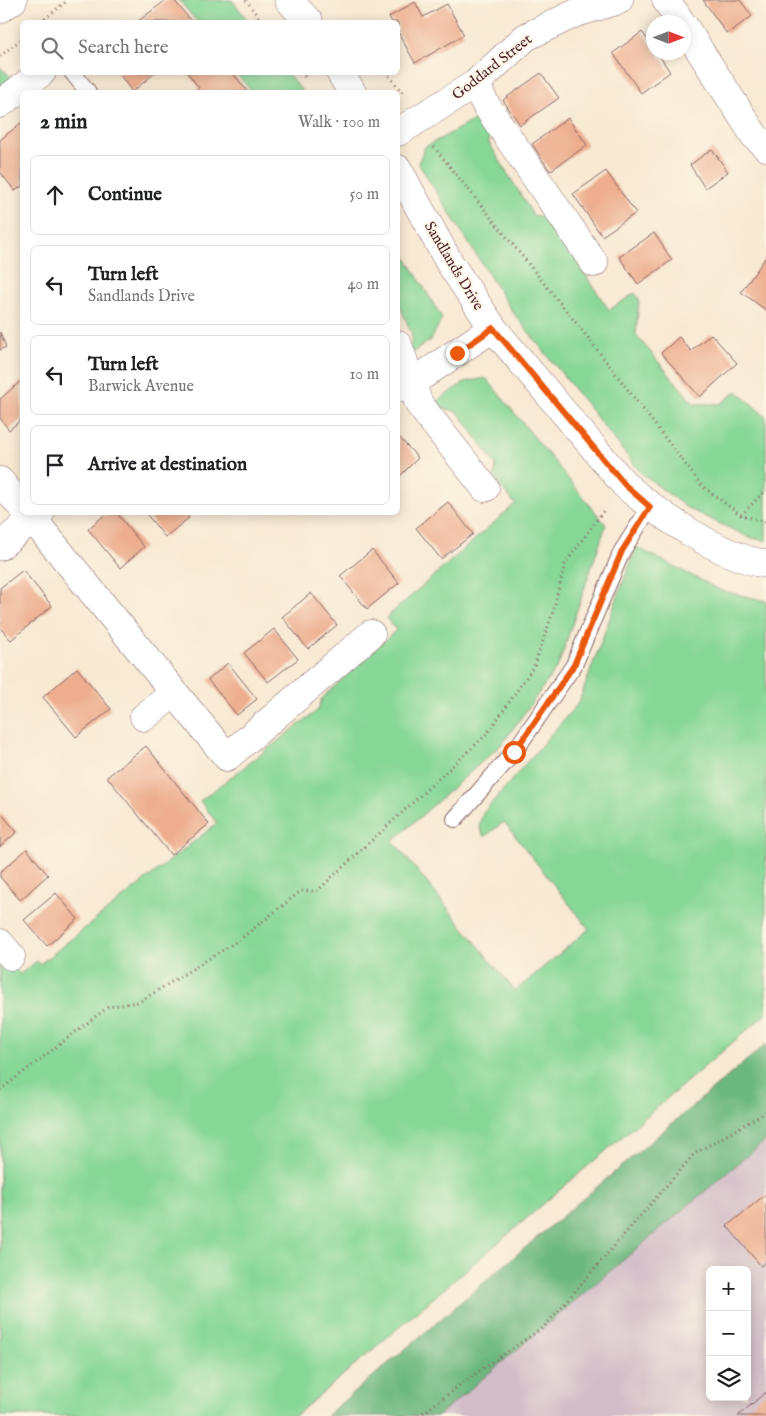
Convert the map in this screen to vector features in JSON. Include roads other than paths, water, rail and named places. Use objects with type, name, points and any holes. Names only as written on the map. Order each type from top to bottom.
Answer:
[{"type":"street","points":[[0,9],[13,0]]},
{"type":"street","points":[[289,0],[307,20]]},
{"type":"street","name":"Goddard Street","points":[[408,126],[475,84],[526,37],[576,14],[619,0]]},
{"type":"street","points":[[666,0],[676,15]]},
{"type":"street","points":[[691,37],[754,135],[766,147]]},
{"type":"street","points":[[0,104],[38,75]]},
{"type":"street","points":[[342,75],[351,90]]},
{"type":"street","points":[[475,84],[486,105],[594,263]]},
{"type":"street","name":"Sandlands Drive","points":[[400,173],[450,262],[493,328],[625,485],[650,507],[701,539],[755,562],[766,564]]},
{"type":"street","points":[[404,386],[493,328]]},
{"type":"street","points":[[400,359],[404,386],[485,488]]},
{"type":"street","points":[[0,481],[20,502]]},
{"type":"street","points":[[0,546],[29,515]]},
{"type":"street","points":[[33,515],[227,757],[371,634]]},
{"type":"street","points":[[144,717],[174,693]]},
{"type":"lane","points":[[74,75],[86,90]]},
{"type":"lane","points":[[456,819],[514,752],[574,665],[622,551],[650,507]]}]
